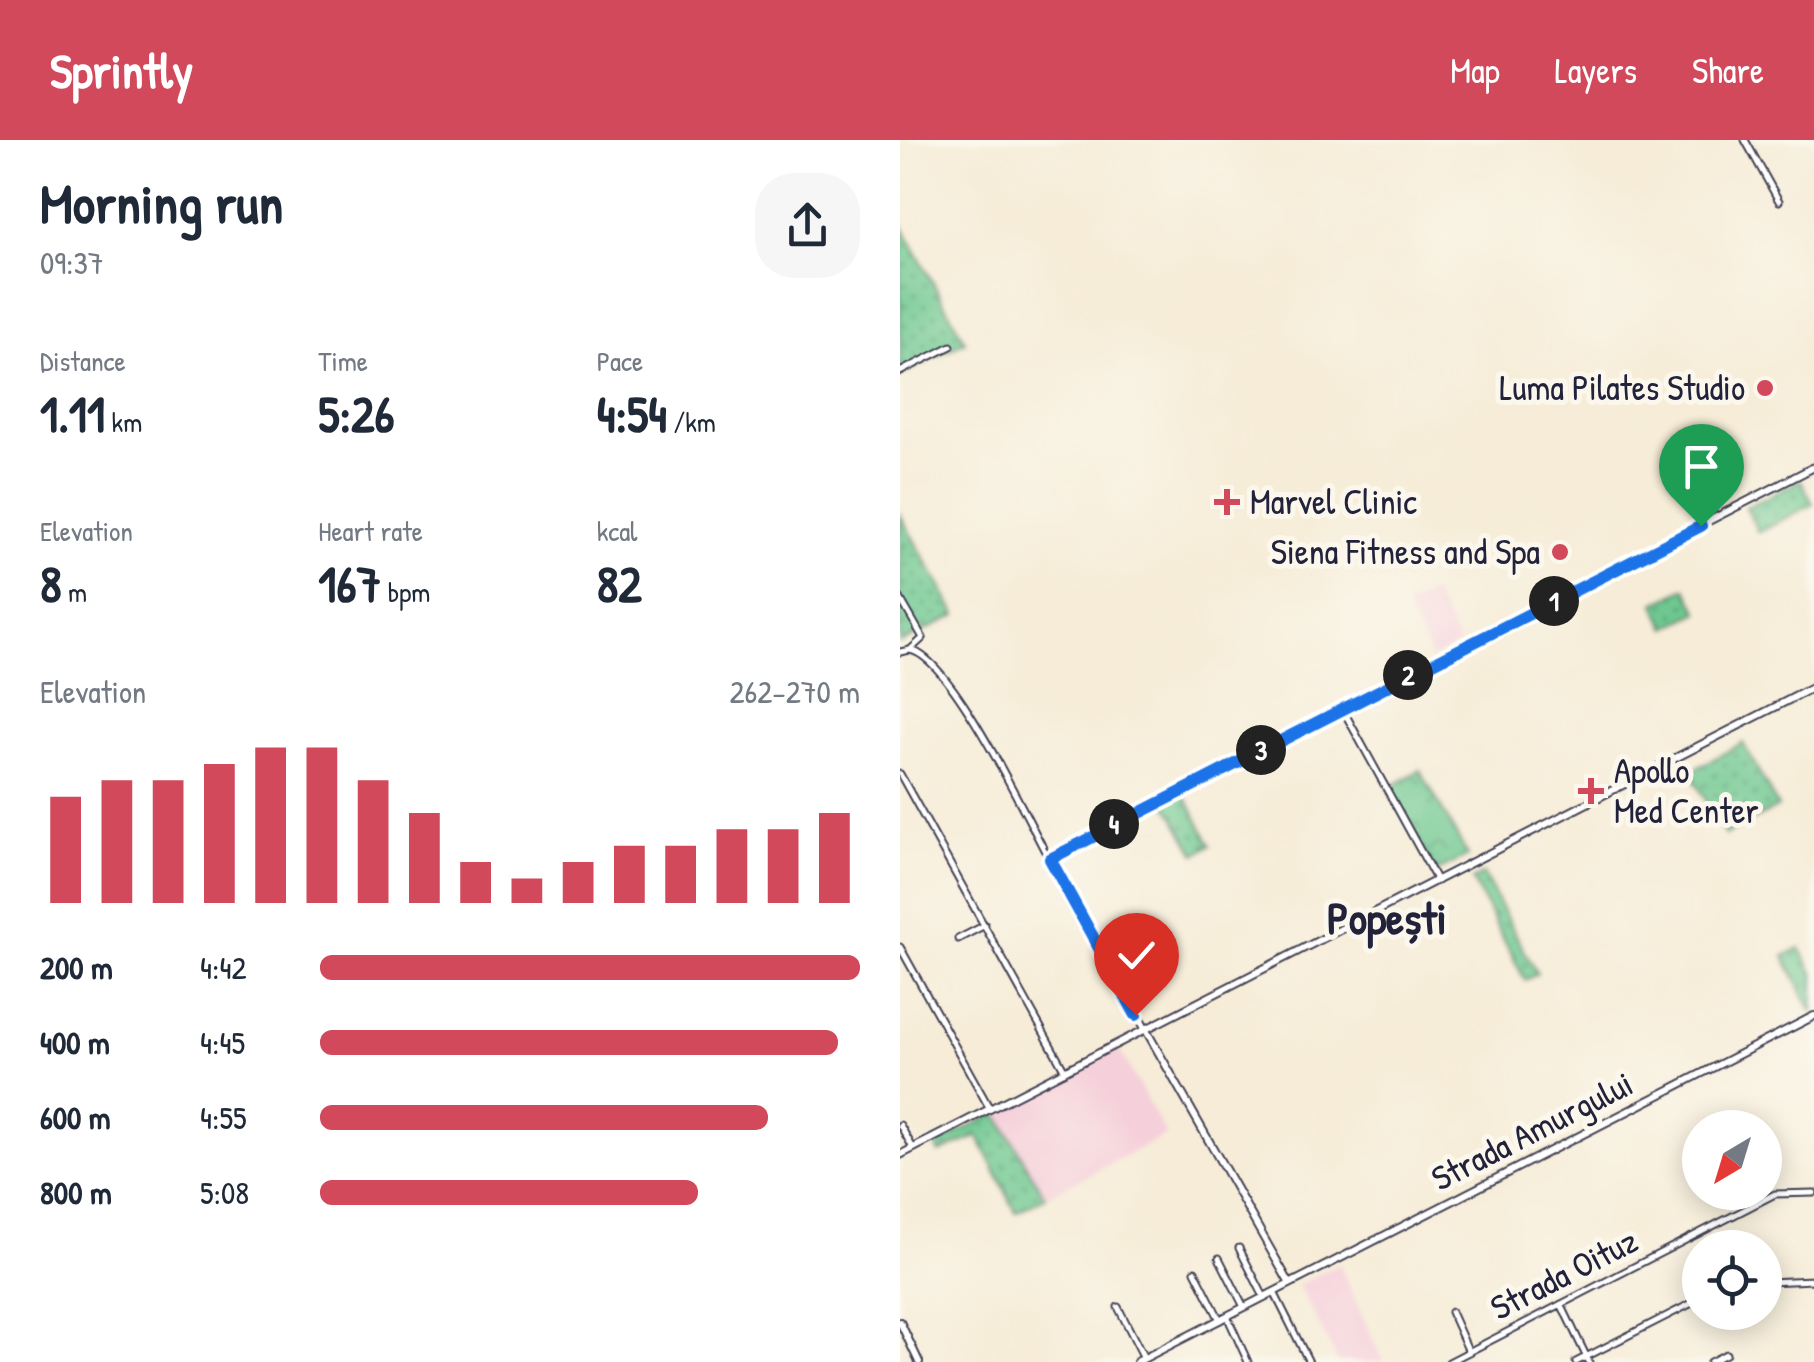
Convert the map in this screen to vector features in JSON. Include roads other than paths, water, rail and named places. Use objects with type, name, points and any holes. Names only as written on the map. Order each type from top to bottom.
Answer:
[{"type":"street","points":[[1745,140],[1779,201]]},
{"type":"street","points":[[900,372],[951,346]]},
{"type":"street","points":[[1050,859],[1814,467]]},
{"type":"street","points":[[900,598],[924,638],[910,650]]},
{"type":"street","points":[[900,652],[922,652],[950,682],[1290,1284]]},
{"type":"street","points":[[900,1156],[1814,687]]},
{"type":"street","points":[[1342,708],[1438,881]]},
{"type":"street","points":[[900,774],[1066,1071]]},
{"type":"street","points":[[958,939],[985,925]]},
{"type":"street","points":[[900,948],[990,1109]]},
{"type":"street","name":"Strada Amurgului","points":[[1141,1360],[1814,1016]]},
{"type":"street","points":[[900,1124],[913,1149]]},
{"type":"street","name":"Strada Oituz","points":[[1449,1362],[1775,1194],[1814,1193]]},
{"type":"street","points":[[1239,1248],[1264,1297]]},
{"type":"street","points":[[1219,1258],[1244,1307]]},
{"type":"street","points":[[1195,1271],[1248,1362]]},
{"type":"street","points":[[1782,1281],[1814,1280]]},
{"type":"street","points":[[1274,1292],[1309,1362]]},
{"type":"street","points":[[1561,1304],[1588,1360]]},
{"type":"street","points":[[1118,1308],[1141,1360]]},
{"type":"street","points":[[1576,1362],[1588,1360],[1682,1310]]},
{"type":"street","points":[[1451,1312],[1468,1352]]},
{"type":"street","points":[[900,1322],[920,1362]]},
{"type":"street","points":[[1710,1362],[1726,1354]]},
{"type":"place","name":"Luma Pilates Studio","points":[[1765,388]]},
{"type":"place","name":"Marvel Clinic","points":[[1227,502]]},
{"type":"place","name":"Siena Fitness and Spa","points":[[1560,552]]},
{"type":"place","name":"Apollo Med Center","points":[[1591,791]]},
{"type":"district","name":"Popești","points":[[1387,918]]}]
